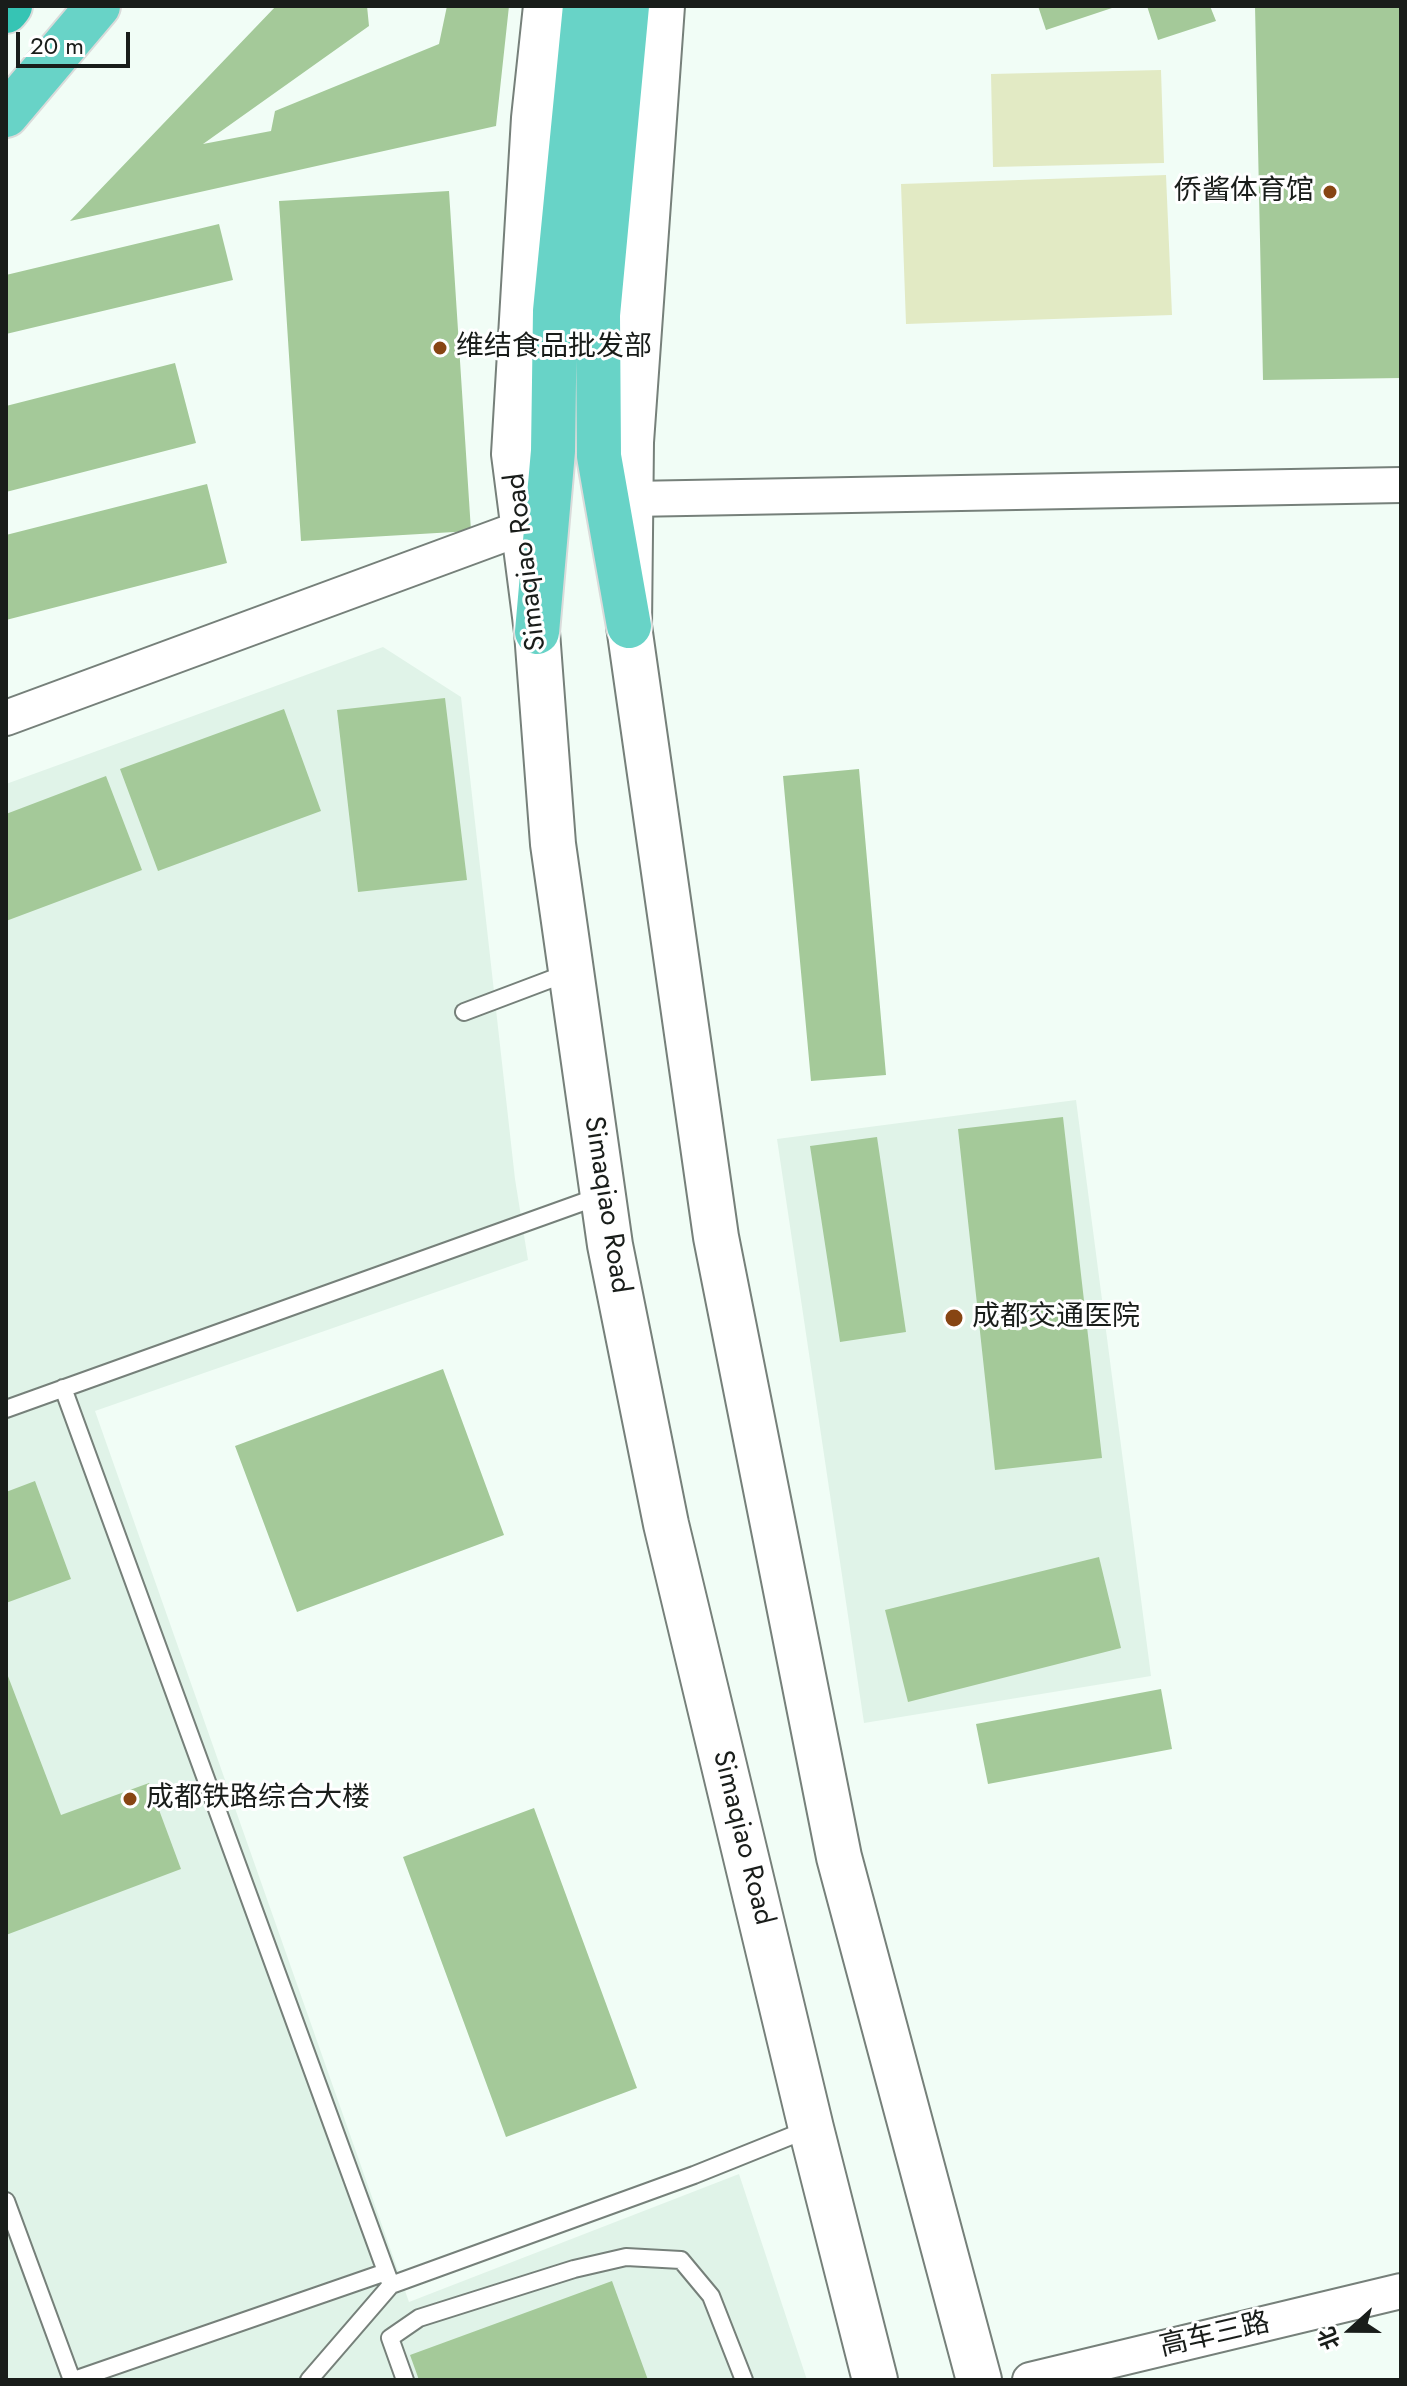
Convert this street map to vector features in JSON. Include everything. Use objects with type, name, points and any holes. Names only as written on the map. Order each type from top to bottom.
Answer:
[{"type":"main road","points":[[6,115],[98,6]]},
{"type":"main road","name":"Simaqiao Road","points":[[546,6],[534,118],[514,454],[537,632],[553,844],[610,1245],[666,1524],[811,2128],[875,2380]]},
{"type":"main road","points":[[537,632],[553,451],[555,311],[585,6]]},
{"type":"main road","points":[[627,6],[598,315],[599,456],[629,626],[716,1237],[839,1857],[979,2380]]},
{"type":"main road","points":[[629,626],[631,442],[662,6]]},
{"type":"street","points":[[631,499],[1401,485]]},
{"type":"street","points":[[6,718],[524,527]]},
{"type":"street","name":"高车三路","points":[[1030,2380],[1401,2291]]},
{"type":"lane","points":[[464,1012],[571,971]]},
{"type":"lane","points":[[6,1409],[604,1195]]},
{"type":"lane","points":[[63,1388],[388,2278]]},
{"type":"lane","points":[[6,2201],[73,2380],[694,2175],[811,2128]]},
{"type":"lane","points":[[405,2380],[390,2338],[419,2318],[574,2269],[626,2257],[681,2260],[711,2296],[744,2380]]},
{"type":"lane","points":[[309,2380],[388,2278]]},
{"type":"shaded area","points":[[383,647],[461,697],[515,1179],[528,1260],[95,1411],[409,2302],[739,2174],[807,2380],[6,2380],[6,784]]},
{"type":"shaded area","name":"成都交通医院","points":[[1076,1100],[1151,1676],[864,1723],[777,1139]]},
{"type":"green space","points":[[1161,70],[1164,163],[993,167],[991,74]]},
{"type":"green space","points":[[1166,175],[1172,315],[906,324],[901,184]]},
{"type":"building","points":[[276,6],[367,6],[369,26],[203,144],[271,131],[275,111],[439,44],[447,6],[509,6],[496,126],[70,221]]},
{"type":"building","points":[[1038,6],[1115,6],[1115,7],[1046,30]]},
{"type":"building","points":[[1147,6],[1210,6],[1216,21],[1158,40]]},
{"type":"building","name":"侨酱体育馆","points":[[1255,6],[1401,6],[1401,378],[1263,380]]},
{"type":"building","points":[[449,191],[471,531],[301,541],[279,201]]},
{"type":"building","points":[[219,224],[233,280],[6,334],[6,275]]},
{"type":"building","points":[[175,363],[196,443],[6,492],[6,406]]},
{"type":"building","points":[[207,484],[227,563],[6,620],[6,535]]},
{"type":"building","points":[[445,698],[467,880],[358,892],[337,710]]},
{"type":"building","points":[[284,709],[321,811],[158,871],[120,769]]},
{"type":"building","points":[[859,769],[886,1075],[811,1081],[783,776]]},
{"type":"building","points":[[106,776],[142,870],[6,921],[6,814]]},
{"type":"building","points":[[1063,1117],[1102,1458],[995,1470],[958,1129]]},
{"type":"building","points":[[877,1137],[906,1332],[840,1342],[810,1146]]},
{"type":"building","points":[[443,1369],[504,1535],[297,1612],[235,1446]]},
{"type":"building","points":[[35,1481],[71,1579],[6,1603],[6,1492]]},
{"type":"building","points":[[1099,1557],[1121,1648],[908,1702],[885,1610]]},
{"type":"building","name":"成都铁路综合大楼","points":[[6,1671],[61,1815],[149,1783],[181,1869],[6,1935]]},
{"type":"building","points":[[1161,1689],[1172,1749],[988,1784],[976,1724]]},
{"type":"building","points":[[534,1808],[637,2088],[506,2137],[403,1857]]},
{"type":"building","points":[[612,2281],[648,2380],[419,2380],[410,2355]]},
{"type":"place","name":"侨酱体育馆","points":[[1330,192]]},
{"type":"place","name":"维结食品批发部","points":[[440,348]]},
{"type":"place","name":"成都交通医院","points":[[954,1318]]},
{"type":"place","name":"成都铁路综合大楼","points":[[130,1799]]}]
